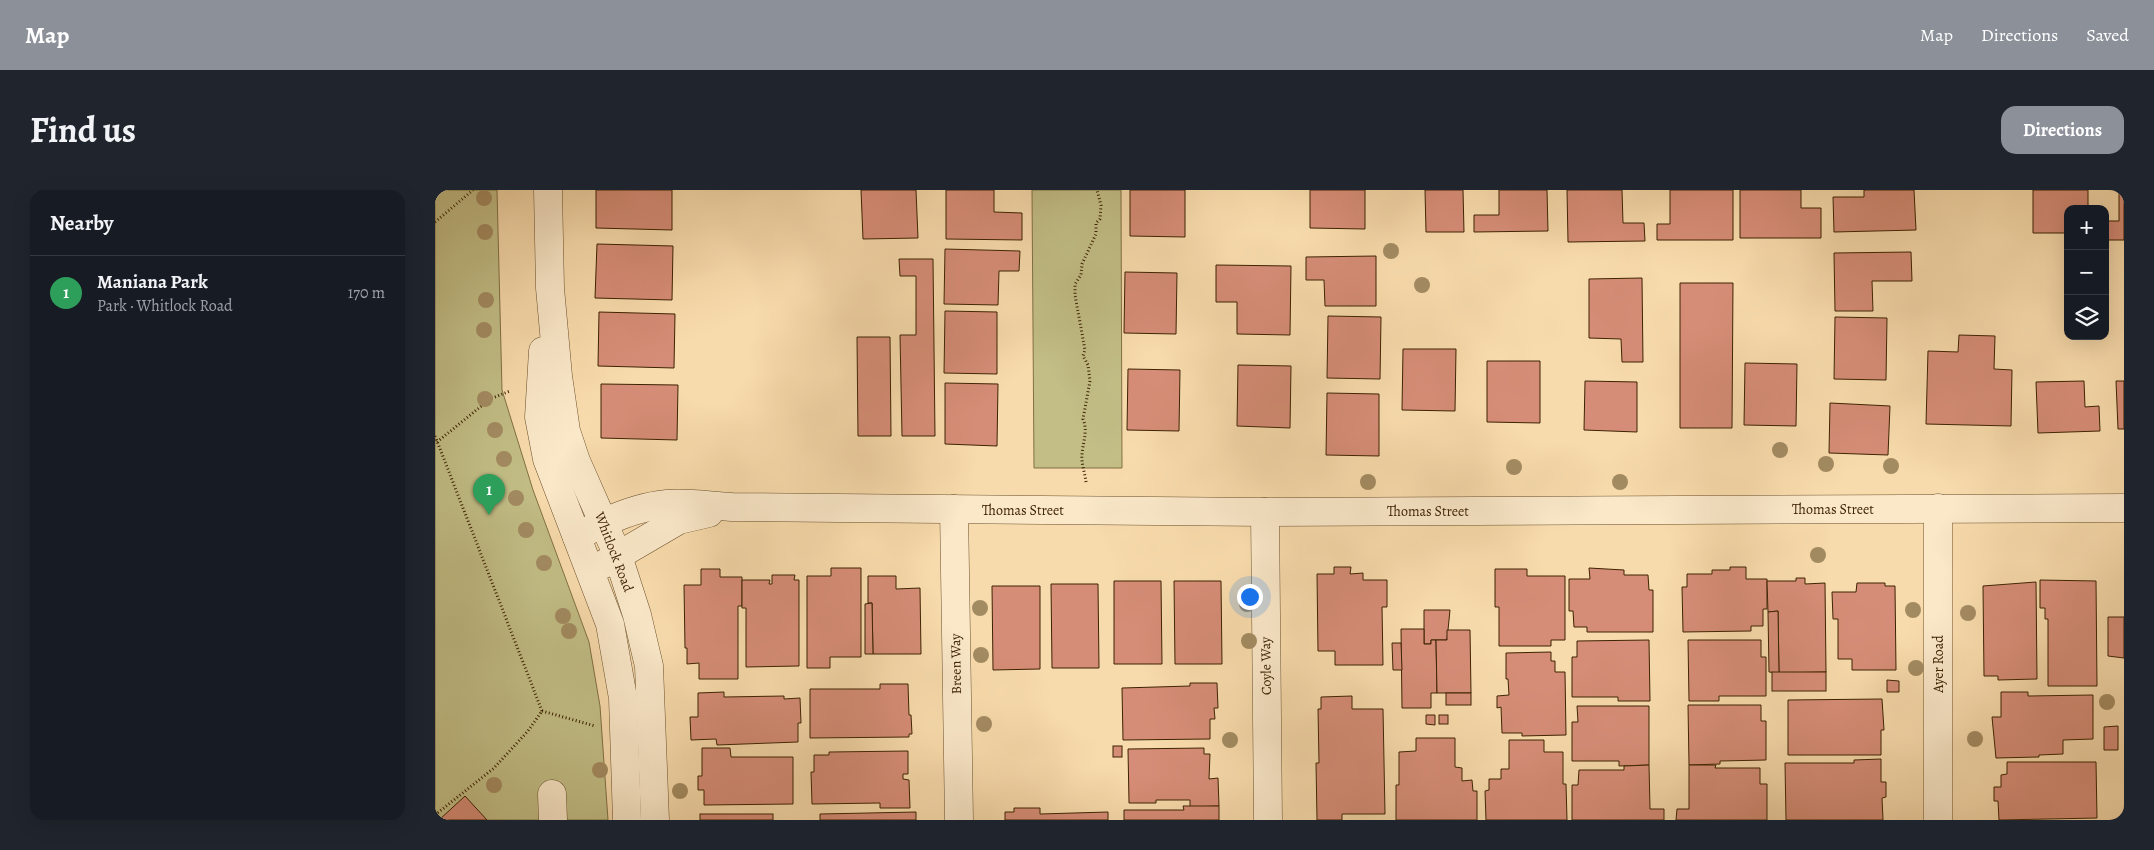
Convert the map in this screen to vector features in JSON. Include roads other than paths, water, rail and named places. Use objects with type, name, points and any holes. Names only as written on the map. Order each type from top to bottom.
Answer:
[{"type":"street","name":"Whitlock Road","points":[[548,190],[550,288],[558,376],[566,431],[576,461],[618,556],[637,615],[649,666],[655,820]]},
{"type":"street","name":"Whitlock Road","points":[[550,288],[541,368],[539,418],[547,459],[610,624],[623,698],[627,820]]},
{"type":"street","name":"Thomas Street","points":[[577,536],[604,521],[647,508],[668,504],[732,507],[1265,512],[2124,508]]},
{"type":"street","name":"Thomas Street","points":[[591,572],[679,520],[732,507]]},
{"type":"street","name":"Ayer Road","points":[[1938,508],[1938,820]]},
{"type":"street","name":"Breen Way","points":[[954,509],[959,820]]},
{"type":"street","name":"Coyle Way","points":[[1265,512],[1268,820]]},
{"type":"place","name":"Maniana Park","points":[[489,515]]}]
